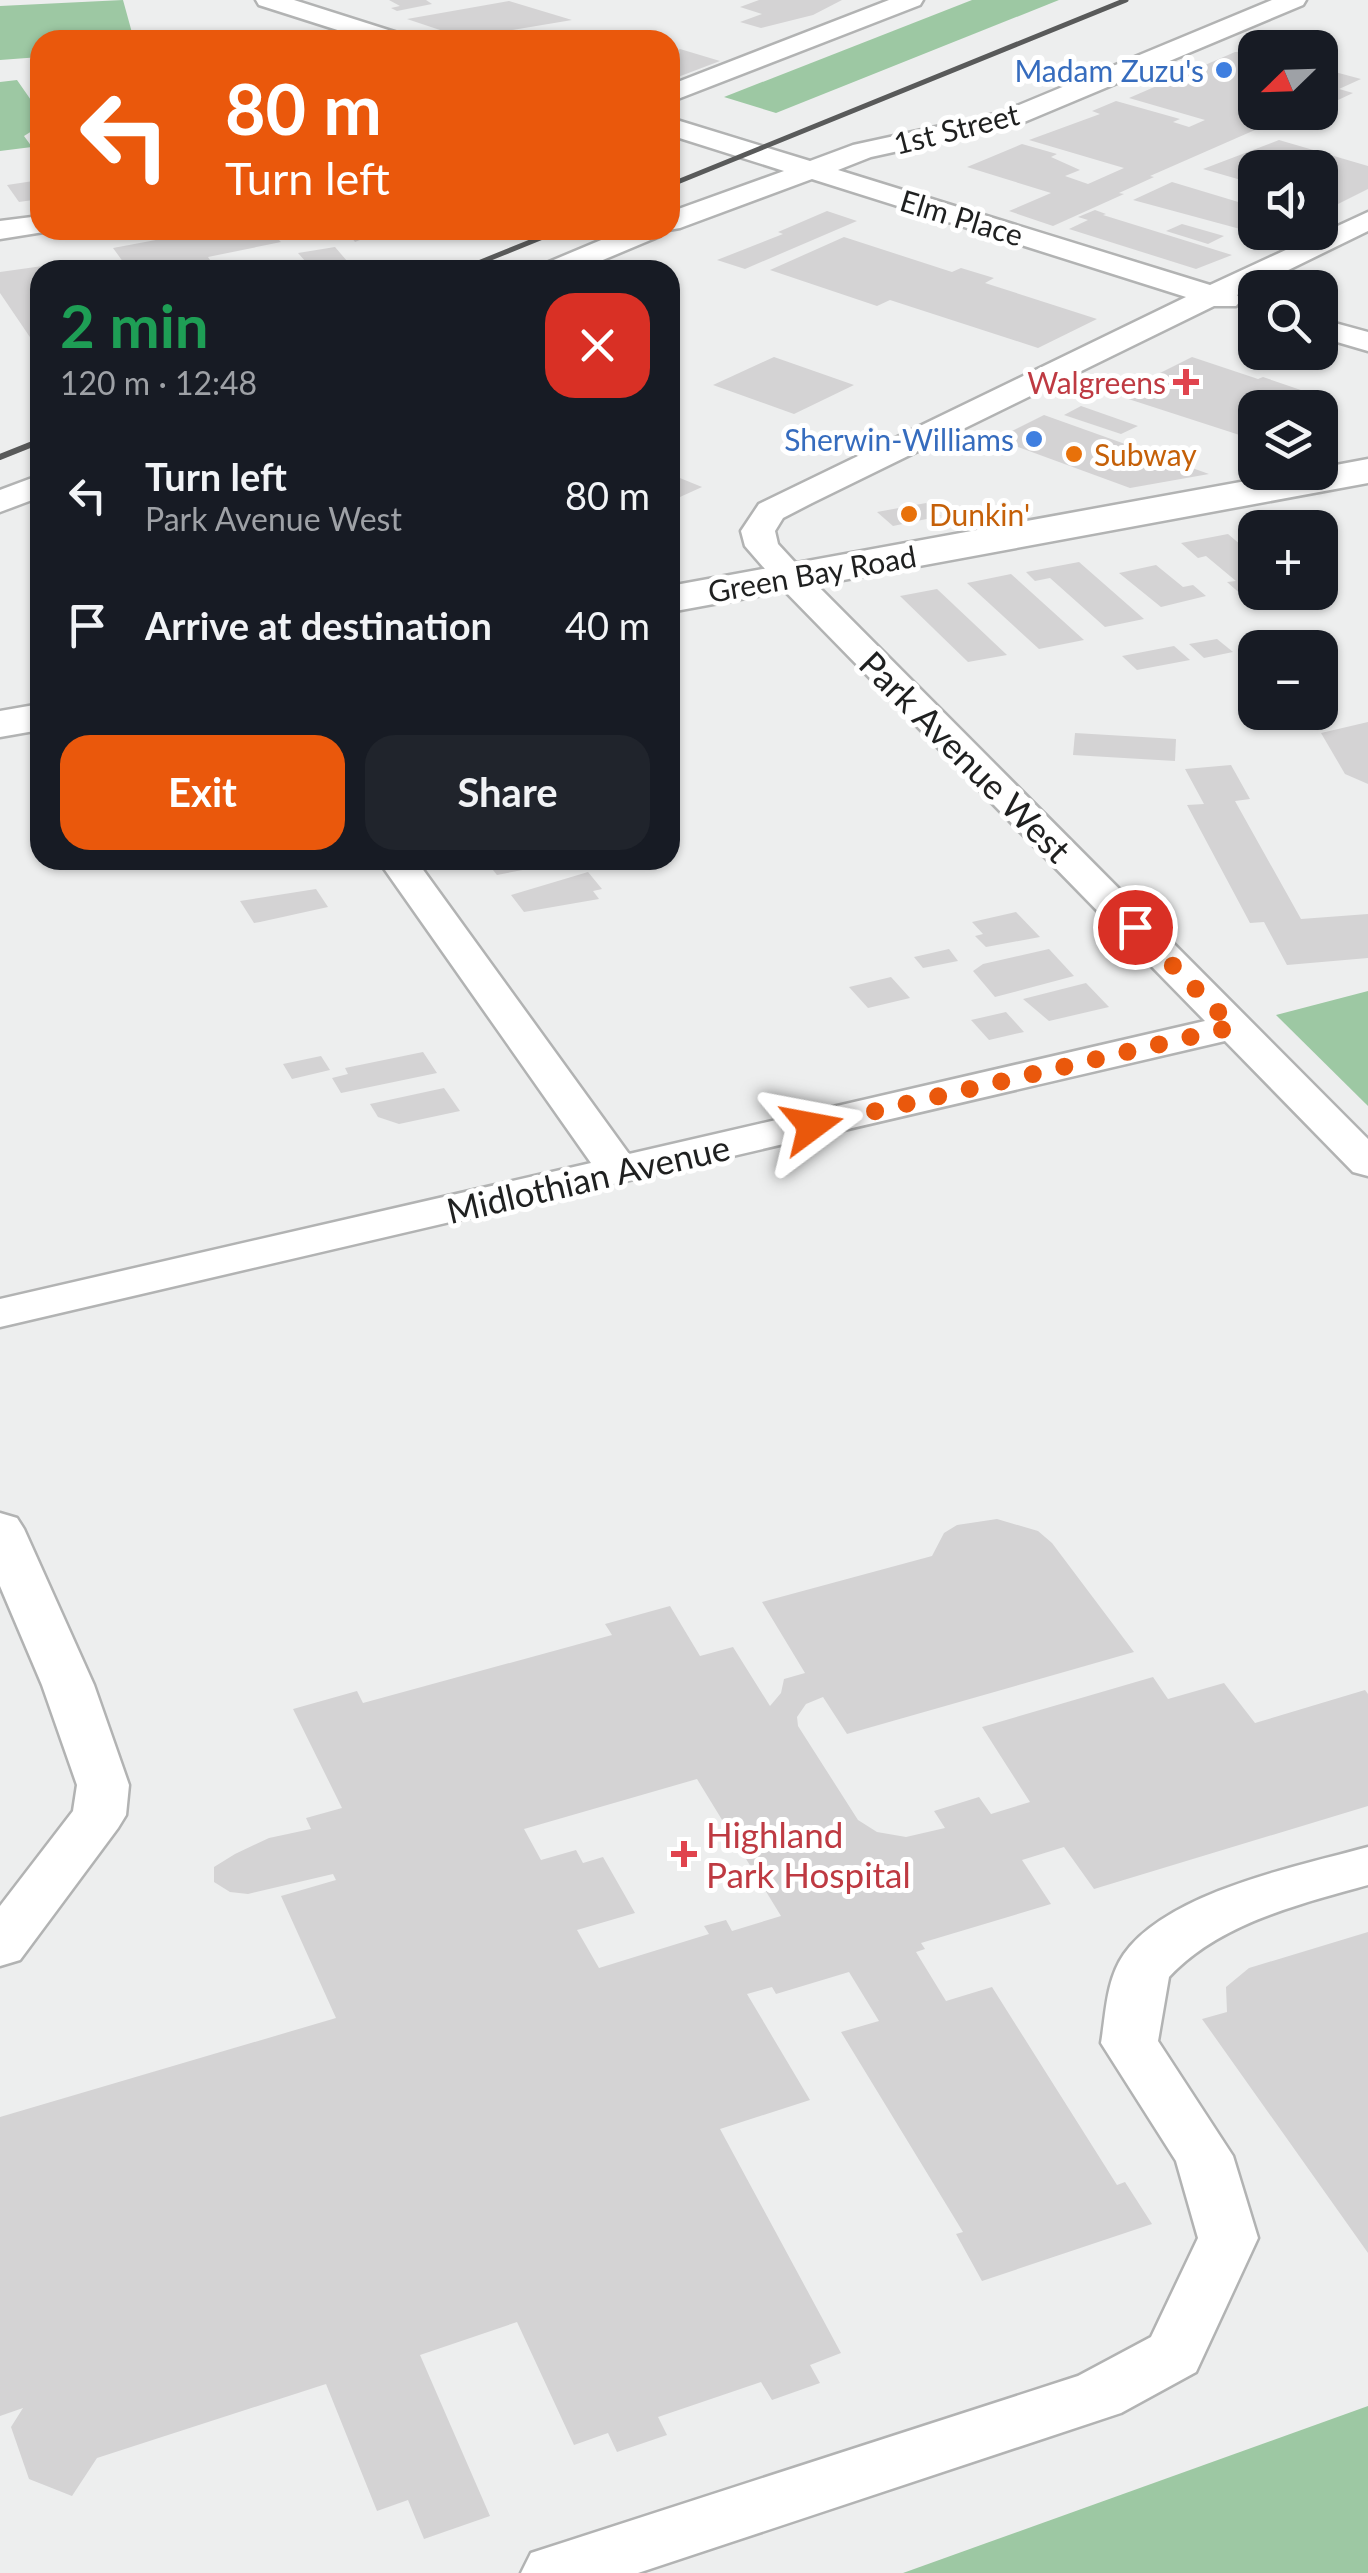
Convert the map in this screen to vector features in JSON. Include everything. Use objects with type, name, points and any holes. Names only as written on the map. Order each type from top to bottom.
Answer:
[{"type":"main road","name":"Green Bay Road","points":[[680,598],[1368,471]]},
{"type":"main road","points":[[0,724],[30,718]]},
{"type":"street","points":[[268,0],[362,30]]},
{"type":"street","points":[[680,90],[911,0]]},
{"type":"street","name":"1st Street","points":[[680,218],[863,152],[1008,119],[1294,0]]},
{"type":"street","name":"Elm Place","points":[[680,129],[1238,303]]},
{"type":"street","points":[[1214,296],[1368,220]]},
{"type":"street","points":[[0,230],[30,226]]},
{"type":"street","points":[[578,260],[626,240]]},
{"type":"street","name":"Park Avenue West","points":[[1214,296],[772,511],[758,532],[762,546],[790,577],[1368,1164]]},
{"type":"street","points":[[1338,333],[1368,342]]},
{"type":"street","points":[[0,502],[30,489]]},
{"type":"street","points":[[405,870],[619,1171]]},
{"type":"street","name":"Midlothian Avenue","points":[[0,1313],[1233,1027]]},
{"type":"street","points":[[0,1529],[68,1685],[103,1786],[99,1816],[0,1946]]},
{"type":"street","points":[[554,2573],[1099,2395],[1174,2354],[1228,2238],[1204,2156],[1130,2043],[1144,1969],[1184,1932],[1273,1895],[1368,1866]]},
{"type":"green space","points":[[123,0],[131,30],[30,30],[30,58],[0,60],[0,6]]},
{"type":"green space","points":[[972,0],[1059,0],[776,113],[724,97]]},
{"type":"green space","points":[[17,80],[30,99],[30,132],[24,136],[30,147],[0,151],[0,82]]},
{"type":"green space","points":[[1368,991],[1368,1106],[1276,1015]]},
{"type":"green space","points":[[1368,2406],[1368,2573],[903,2573]]},
{"type":"building","points":[[389,0],[426,0],[432,4],[397,11],[391,8],[400,6]]},
{"type":"building","points":[[759,0],[842,0],[813,15],[761,28],[740,22],[762,14],[740,7]]},
{"type":"building","points":[[509,1],[572,20],[513,30],[440,30],[407,19]]},
{"type":"building","points":[[680,49],[720,61],[680,76]]},
{"type":"building","points":[[1238,52],[1238,130],[1255,130],[1150,176],[1154,177],[1053,226],[1009,211],[1051,193],[967,167],[1022,144],[1057,154],[1051,157],[1080,170],[1065,176],[1088,184],[1124,168],[1029,140],[1100,114],[1092,111],[1116,101],[1180,119],[1173,122],[1189,127],[1205,120],[1129,98]]},
{"type":"building","points":[[1338,73],[1361,79],[1339,89],[1353,93],[1338,100]]},
{"type":"building","points":[[1279,140],[1313,150],[1253,150]]},
{"type":"building","points":[[1238,156],[1238,179],[1203,169]]},
{"type":"building","points":[[1338,157],[1368,166],[1368,189],[1338,204]]},
{"type":"building","points":[[30,182],[30,200],[19,202],[7,185]]},
{"type":"building","points":[[1172,182],[1238,202],[1238,228],[1133,200]]},
{"type":"building","points":[[1095,210],[1232,255],[1196,269],[1069,229],[1088,220],[1078,217]]},
{"type":"building","points":[[827,211],[857,221],[745,269],[717,260],[783,234],[778,232]]},
{"type":"building","points":[[1182,224],[1224,236],[1208,244],[1166,231]]},
{"type":"building","points":[[844,237],[952,272],[961,268],[994,278],[985,283],[1097,319],[1038,348],[890,300],[877,306],[770,270]]},
{"type":"building","points":[[156,240],[281,242],[208,257],[210,260],[122,260],[113,248]]},
{"type":"building","points":[[335,247],[346,260],[304,260],[298,253]]},
{"type":"building","points":[[30,268],[30,337],[0,293],[0,272]]},
{"type":"building","points":[[774,357],[854,385],[794,414],[713,385]]},
{"type":"building","name":"Walgreens","points":[[1192,357],[1301,390],[1238,390],[1238,434],[1116,395]]},
{"type":"building","points":[[1081,406],[1138,426],[1121,434],[1064,415]]},
{"type":"building","points":[[1044,415],[1209,474],[1130,488],[996,439]]},
{"type":"building","points":[[680,478],[702,487],[680,497]]},
{"type":"building","name":"Dunkin'","points":[[926,503],[941,516],[893,526],[877,512]]},
{"type":"building","points":[[1228,534],[1238,543],[1238,592],[1227,582],[1236,581],[1206,556],[1198,558],[1181,543]]},
{"type":"building","points":[[1079,562],[1144,619],[1105,627],[1050,578],[1035,581],[1026,572]]},
{"type":"building","points":[[1156,565],[1183,587],[1193,585],[1206,596],[1161,607],[1119,573]]},
{"type":"building","points":[[1011,574],[1084,640],[1039,649],[967,583]]},
{"type":"building","points":[[937,589],[1007,655],[968,662],[900,596]]},
{"type":"building","points":[[1217,639],[1233,652],[1204,658],[1189,644]]},
{"type":"building","points":[[1174,646],[1190,660],[1137,670],[1122,656]]},
{"type":"building","points":[[1368,722],[1368,784],[1345,774],[1321,733]]},
{"type":"building","points":[[1075,733],[1176,739],[1175,761],[1073,755]]},
{"type":"building","points":[[1231,765],[1250,799],[1235,801],[1301,919],[1368,914],[1368,958],[1287,965],[1264,922],[1250,923],[1187,805],[1204,804],[1185,769]]},
{"type":"building","points":[[493,870],[523,870],[497,875]]},
{"type":"building","points":[[588,872],[602,889],[593,891],[599,899],[524,912],[511,895]]},
{"type":"building","points":[[316,889],[328,907],[254,923],[240,901]]},
{"type":"building","points":[[1016,912],[1040,937],[986,947],[975,936],[983,934],[972,922]]},
{"type":"building","points":[[949,949],[958,961],[923,968],[914,957]]},
{"type":"building","points":[[1049,949],[1074,976],[995,997],[973,971],[983,964]]},
{"type":"building","points":[[891,977],[910,998],[868,1008],[849,987]]},
{"type":"building","points":[[1086,983],[1109,1007],[1049,1021],[1023,999]]},
{"type":"building","points":[[1006,1012],[1024,1032],[989,1040],[971,1020]]},
{"type":"building","points":[[423,1052],[437,1073],[341,1093],[332,1078],[348,1074],[345,1068]]},
{"type":"building","points":[[321,1056],[330,1070],[292,1079],[283,1064]]},
{"type":"building","points":[[444,1088],[460,1111],[399,1124],[378,1117],[370,1104]]},
{"type":"building","points":[[997,1519],[1038,1531],[1052,1543],[1134,1652],[847,1734],[823,1697],[806,1704],[797,1717],[798,1726],[858,1820],[877,1832],[906,1837],[945,1828],[934,1811],[979,1797],[991,1814],[1030,1802],[982,1727],[1153,1677],[1168,1699],[1224,1683],[1255,1723],[1365,1690],[1368,1694],[1368,1806],[1094,1889],[1064,1847],[1022,1860],[1051,1904],[921,1943],[925,1949],[916,1952],[946,2001],[992,1987],[1117,2185],[1125,2182],[1152,2224],[982,2281],[956,2234],[963,2232],[841,2032],[879,2021],[849,1972],[776,1994],[772,1987],[747,1994],[810,2100],[720,2129],[841,2353],[810,2365],[820,2383],[772,2400],[761,2382],[658,2417],[667,2435],[617,2452],[608,2433],[574,2445],[517,2322],[420,2355],[490,2516],[424,2539],[408,2500],[377,2511],[326,2384],[97,2458],[72,2496],[29,2479],[11,2427],[23,2408],[0,2416],[0,2117],[336,2018],[281,1896],[336,1880],[333,1874],[248,1894],[230,1892],[214,1882],[214,1867],[235,1854],[269,1838],[311,1829],[306,1818],[342,1808],[293,1709],[357,1691],[363,1703],[612,1635],[605,1624],[670,1606],[700,1656],[733,1647],[770,1706],[781,1693],[784,1679],[805,1673],[762,1602],[932,1556],[944,1533],[957,1525]],"holes":[[[697,1779],[781,1916],[732,1931],[726,1920],[704,1926],[709,1934],[599,1968],[577,1930],[635,1913],[603,1857],[583,1863],[576,1850],[541,1860],[524,1829]]]},
{"type":"building","points":[[1368,1932],[1368,2253],[1202,2019],[1227,2012],[1226,1987],[1249,1968]]},
{"type":"railway","points":[[680,181],[1126,0]]},
{"type":"railway","points":[[486,260],[535,240]]},
{"type":"railway","points":[[0,457],[30,445]]},
{"type":"place","name":"Madam Zuzu's","points":[[1224,70]]},
{"type":"place","name":"Walgreens","points":[[1186,382]]},
{"type":"place","name":"Sherwin-Williams","points":[[1034,439]]},
{"type":"place","name":"Subway","points":[[1074,454]]},
{"type":"place","name":"Dunkin'","points":[[909,514]]},
{"type":"place","name":"Highland Park Hospital","points":[[684,1854]]},
{"type":"route","points":[[812,1126],[1233,1027],[1135,927]]}]
